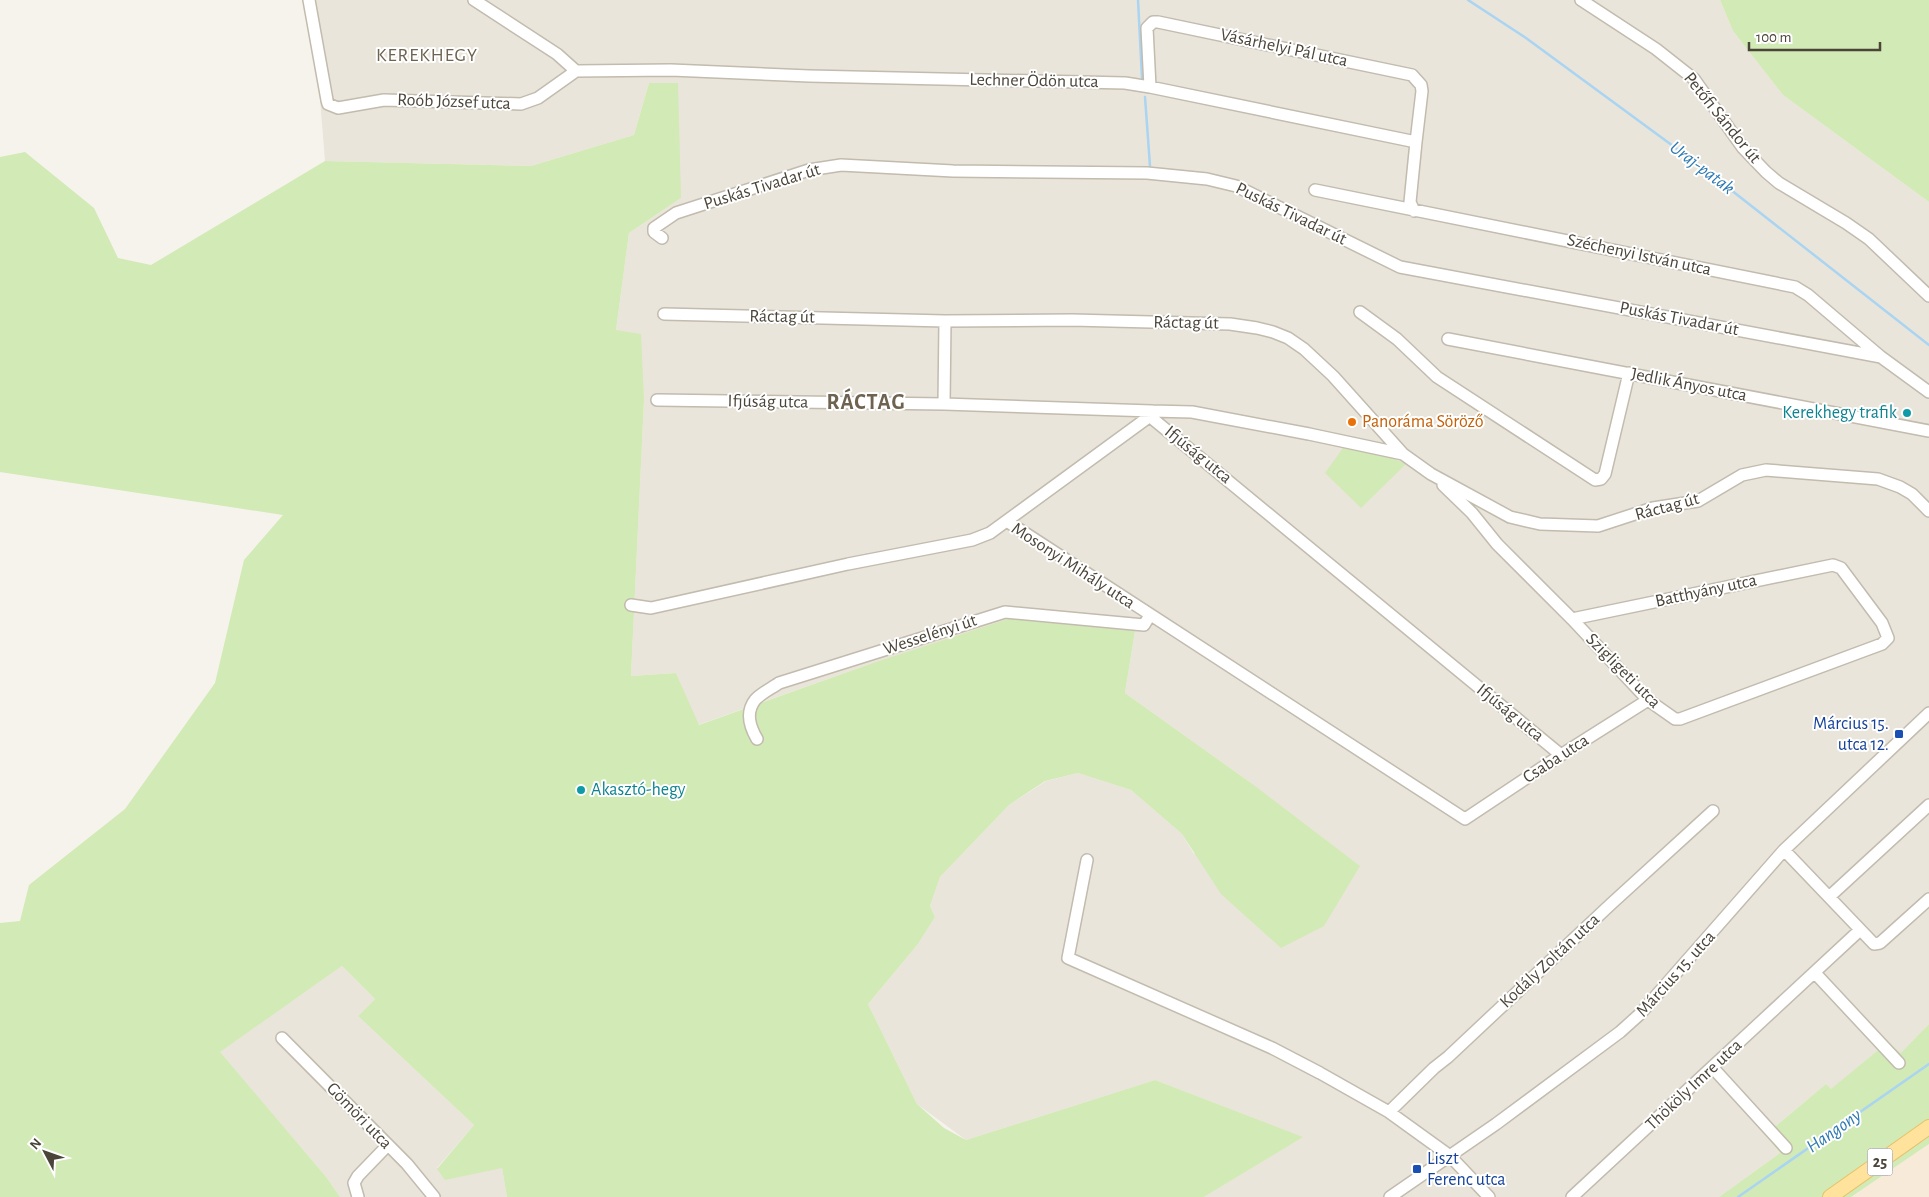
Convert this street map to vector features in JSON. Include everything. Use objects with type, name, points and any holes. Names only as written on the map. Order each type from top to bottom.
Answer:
[{"type":"main road","name":"25","points":[[1830,1197],[1929,1127]]},
{"type":"street","name":"Roób József utca","points":[[310,0],[327,100],[333,107],[338,108],[384,100],[521,104],[538,98],[576,70]]},
{"type":"street","points":[[474,0],[557,54],[576,70]]},
{"type":"street","name":"Petőfi Sándor út","points":[[1581,0],[1656,49],[1694,79],[1743,148],[1766,172],[1779,183],[1869,239],[1929,296]]},
{"type":"street","name":"Vásárhelyi Pál utca","points":[[1150,87],[1147,28],[1153,22],[1158,22],[1412,75],[1421,85],[1422,91],[1416,142]]},
{"type":"street","name":"Lechner Ödön utca","points":[[576,70],[671,70],[808,76],[1125,83],[1416,142]]},
{"type":"street","points":[[1414,210],[1410,202],[1416,142]]},
{"type":"street","name":"Puskás Tivadar út","points":[[662,238],[654,232],[654,228],[676,213],[809,170],[840,165],[953,171],[1147,173],[1207,179],[1236,186],[1400,267],[1881,356]]},
{"type":"street","name":"Széchenyi István utca","points":[[1315,190],[1795,287],[1808,295],[1881,356],[1929,392]]},
{"type":"street","points":[[1360,312],[1397,339],[1437,378],[1596,480],[1602,479],[1606,474],[1629,373]]},
{"type":"street","name":"Ráctag út","points":[[664,314],[945,321],[1072,320],[1230,324],[1273,332],[1288,338],[1319,362],[1403,454]]},
{"type":"street","points":[[944,404],[945,321]]},
{"type":"street","name":"Jedlik Ányos utca","points":[[1448,339],[1929,431]]},
{"type":"street","name":"Ifjúság utca","points":[[657,400],[944,404],[1152,410],[1154,419],[1562,755]]},
{"type":"street","points":[[1008,522],[1054,485],[1146,419],[1152,410],[1192,412],[1403,454],[1431,474]]},
{"type":"street","name":"Ráctag út","points":[[1431,474],[1504,515],[1540,524],[1598,526],[1608,524],[1653,508],[1698,501],[1742,475],[1766,470],[1878,479],[1900,487],[1916,498],[1929,511]]},
{"type":"street","name":"Szigligeti utca","points":[[1431,474],[1472,513],[1497,544],[1572,619],[1648,700],[1675,719],[1680,719],[1882,644],[1886,642],[1888,633]]},
{"type":"street","name":"Mosonyi Mihály utca","points":[[631,605],[651,608],[848,564],[972,540],[990,533],[1008,522],[1465,819]]},
{"type":"street","name":"Batthyány utca","points":[[1572,619],[1833,565],[1841,568],[1888,633]]},
{"type":"street","name":"Wesselényi út","points":[[757,739],[751,728],[749,716],[755,700],[778,684],[1005,612],[1144,625],[1150,615]]},
{"type":"street","name":"Csaba utca","points":[[1465,819],[1648,700]]},
{"type":"street","name":"Március 15. utca","points":[[1390,1197],[1450,1156],[1620,1032],[1640,1014],[1784,850],[1929,713]]},
{"type":"street","points":[[1829,897],[1929,805]]},
{"type":"street","name":"Kodály Zoltán utca","points":[[1389,1112],[1611,904],[1713,812]]},
{"type":"street","points":[[1784,850],[1874,944],[1880,943],[1929,899]]},
{"type":"street","points":[[1086,860],[1068,958],[1272,1048],[1389,1112],[1450,1156],[1489,1197]]},
{"type":"street","name":"Thököly Imre utca","points":[[1572,1197],[1860,930]]},
{"type":"street","points":[[1815,973],[1899,1063]]},
{"type":"street","name":"Gömöri utca","points":[[282,1038],[412,1170],[434,1197]]},
{"type":"street","points":[[1713,1068],[1786,1148]]},
{"type":"street","points":[[358,1197],[354,1183],[358,1176],[387,1146]]},
{"type":"street","points":[[1838,1197],[1870,1169]]},
{"type":"shaded area","points":[[312,0],[1720,0],[1733,31],[1783,95],[1929,202],[1929,1024],[1901,1054],[1888,1042],[1831,1090],[1826,1084],[1765,1135],[1780,1153],[1719,1197],[1204,1197],[1302,1137],[1155,1080],[966,1140],[917,1104],[868,1004],[918,944],[935,917],[930,906],[940,877],[1009,805],[1046,781],[1078,773],[1131,790],[1182,834],[1194,854],[1251,783],[1125,693],[1135,631],[870,664],[698,725],[676,673],[631,676],[644,400],[616,330],[629,233],[681,198],[649,83],[634,135],[531,166],[325,161]]},
{"type":"shaded area","points":[[342,966],[375,999],[358,1016],[474,1125],[437,1168],[502,1168],[507,1197],[340,1197],[327,1178],[219,1052]]},
{"type":"shaded area","points":[[1929,1144],[1929,1197],[1851,1197]]},
{"type":"green space","points":[[1720,0],[1929,0],[1929,202],[1783,95],[1733,31]]},
{"type":"green space","points":[[649,83],[678,83],[681,198],[629,233],[616,330],[641,334],[644,400],[631,676],[676,673],[699,725],[870,664],[1008,619],[1135,631],[1125,693],[1251,783],[1360,866],[1324,926],[1281,948],[1221,894],[1182,834],[1131,790],[1078,773],[1045,781],[1009,805],[940,877],[930,906],[935,917],[918,944],[868,1004],[917,1104],[944,1128],[966,1140],[1155,1080],[1303,1137],[1204,1197],[507,1197],[502,1168],[445,1180],[437,1169],[474,1125],[358,1016],[375,999],[342,966],[220,1052],[327,1178],[340,1197],[0,1197],[0,923],[20,921],[29,885],[125,809],[215,683],[244,560],[283,515],[0,472],[0,157],[25,152],[94,208],[118,258],[151,265],[325,161],[531,166],[634,135]]},
{"type":"green space","points":[[1343,448],[1392,458],[1406,464],[1361,508],[1325,473]]},
{"type":"green space","points":[[1929,1024],[1929,1144],[1851,1197],[1719,1197],[1780,1153],[1765,1135],[1826,1084],[1831,1089],[1888,1042],[1901,1053]]},
{"type":"waterway","points":[[1138,0],[1142,78]]},
{"type":"waterway","name":"Uraj-patak","points":[[1468,0],[1526,38],[1703,168],[1929,345]]},
{"type":"waterway","points":[[1145,97],[1150,166]]},
{"type":"waterway","name":"Hangony","points":[[1738,1197],[1929,1064]]},
{"type":"place","name":"Kerekhegy trafik","points":[[1907,413]]},
{"type":"place","name":"Panoráma Söröző","points":[[1352,422]]},
{"type":"place","name":"Március 15. utca 12.","points":[[1899,734]]},
{"type":"place","name":"Akasztó-hegy","points":[[581,790]]},
{"type":"place","name":"Liszt Ferenc utca","points":[[1417,1169]]},
{"type":"district","name":"KEREKHEGY","points":[[427,55]]},
{"type":"district","name":"RÁCTAG","points":[[866,402]]}]
